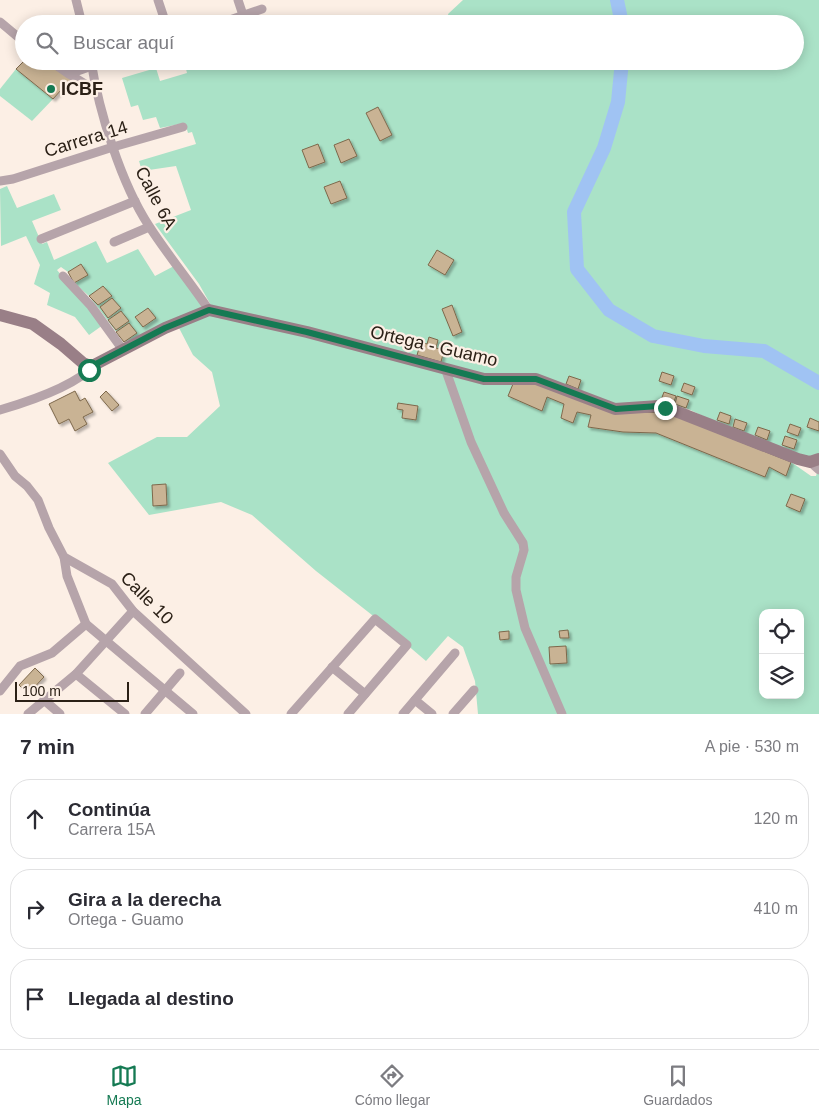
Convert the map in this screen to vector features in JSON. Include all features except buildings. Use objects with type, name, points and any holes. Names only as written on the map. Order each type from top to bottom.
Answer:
[{"type":"street","points":[[76,0],[80,15]]},
{"type":"street","points":[[158,0],[163,15]]},
{"type":"street","points":[[238,0],[243,15],[262,10]]},
{"type":"street","points":[[0,22],[15,34]]},
{"type":"street","points":[[63,70],[95,90]]},
{"type":"street","points":[[69,74],[78,70]]},
{"type":"street","name":"Calle 6A","points":[[92,70],[95,90],[113,147],[134,201],[149,227],[209,310]]},
{"type":"street","name":"Carrera 14","points":[[0,181],[13,179],[183,127]]},
{"type":"street","points":[[41,239],[134,201]]},
{"type":"street","points":[[114,242],[149,227]]},
{"type":"street","points":[[63,276],[91,306],[123,350]]},
{"type":"street","points":[[0,410],[31,401],[82,376],[94,365],[165,328],[209,310]]},
{"type":"street","name":"Ortega - Guamo","points":[[209,310],[307,332],[490,380],[536,379],[616,409],[658,406],[816,464]]},
{"type":"street","points":[[0,315],[33,324],[83,363],[94,365]]},
{"type":"street","points":[[445,368],[471,442],[504,513],[523,542],[524,550],[516,577],[516,586],[524,628],[562,714]]},
{"type":"street","points":[[1,458],[38,500],[64,558],[67,576],[86,624],[193,714]]},
{"type":"street","name":"Calle 10","points":[[64,558],[112,584],[134,611],[246,714]]},
{"type":"street","points":[[28,714],[76,674],[134,611]]},
{"type":"street","points":[[291,714],[375,619],[407,645],[348,714]]},
{"type":"street","points":[[0,691],[20,666],[52,653],[86,624]]},
{"type":"street","points":[[403,714],[455,653]]},
{"type":"street","points":[[332,667],[365,694]]},
{"type":"street","points":[[145,714],[180,673]]},
{"type":"street","points":[[76,674],[125,714]]},
{"type":"street","points":[[453,714],[474,690]]},
{"type":"street","points":[[44,700],[60,714]]},
{"type":"street","points":[[415,700],[432,714]]},
{"type":"green space","points":[[463,0],[819,0],[819,455],[810,458],[722,425],[686,408],[660,403],[623,406],[485,377],[212,307],[199,284],[155,224],[191,210],[176,166],[142,171],[139,161],[196,144],[192,132],[188,133],[185,123],[160,128],[156,117],[143,120],[138,105],[131,107],[122,78],[149,70],[157,70],[160,81],[187,73],[186,70],[804,70],[804,15],[448,14]]},
{"type":"green space","points":[[15,70],[17,70],[53,99],[32,121],[0,96],[0,89]]},
{"type":"green space","points":[[7,186],[17,208],[54,194],[61,210],[32,221],[42,244],[47,242],[54,260],[96,241],[107,263],[138,249],[155,276],[174,266],[205,309],[124,342],[89,296],[74,283],[87,275],[81,264],[68,272],[61,267],[57,270],[103,325],[89,335],[75,317],[47,305],[50,293],[34,284],[40,265],[26,236],[1,246],[0,189]]},
{"type":"green space","points":[[210,315],[513,384],[509,396],[542,411],[547,397],[564,404],[561,417],[573,423],[577,412],[591,415],[588,427],[623,432],[656,433],[765,477],[769,467],[786,475],[791,462],[811,476],[816,476],[819,466],[819,714],[478,714],[475,681],[463,647],[448,636],[426,661],[316,571],[252,515],[221,502],[149,515],[108,463],[157,437],[187,437],[220,406],[212,372],[193,355],[178,326]]},
{"type":"waterway","points":[[617,0],[620,15]]},
{"type":"waterway","points":[[621,70],[618,102],[604,148],[574,212],[577,269],[609,310],[653,336],[704,346],[764,351],[819,383]]},
{"type":"place","name":"ICBF","points":[[51,89]]},
{"type":"route","points":[[89,370],[94,365],[165,328],[209,310],[307,332],[484,379],[536,379],[610,408],[658,406],[665,408]]}]
